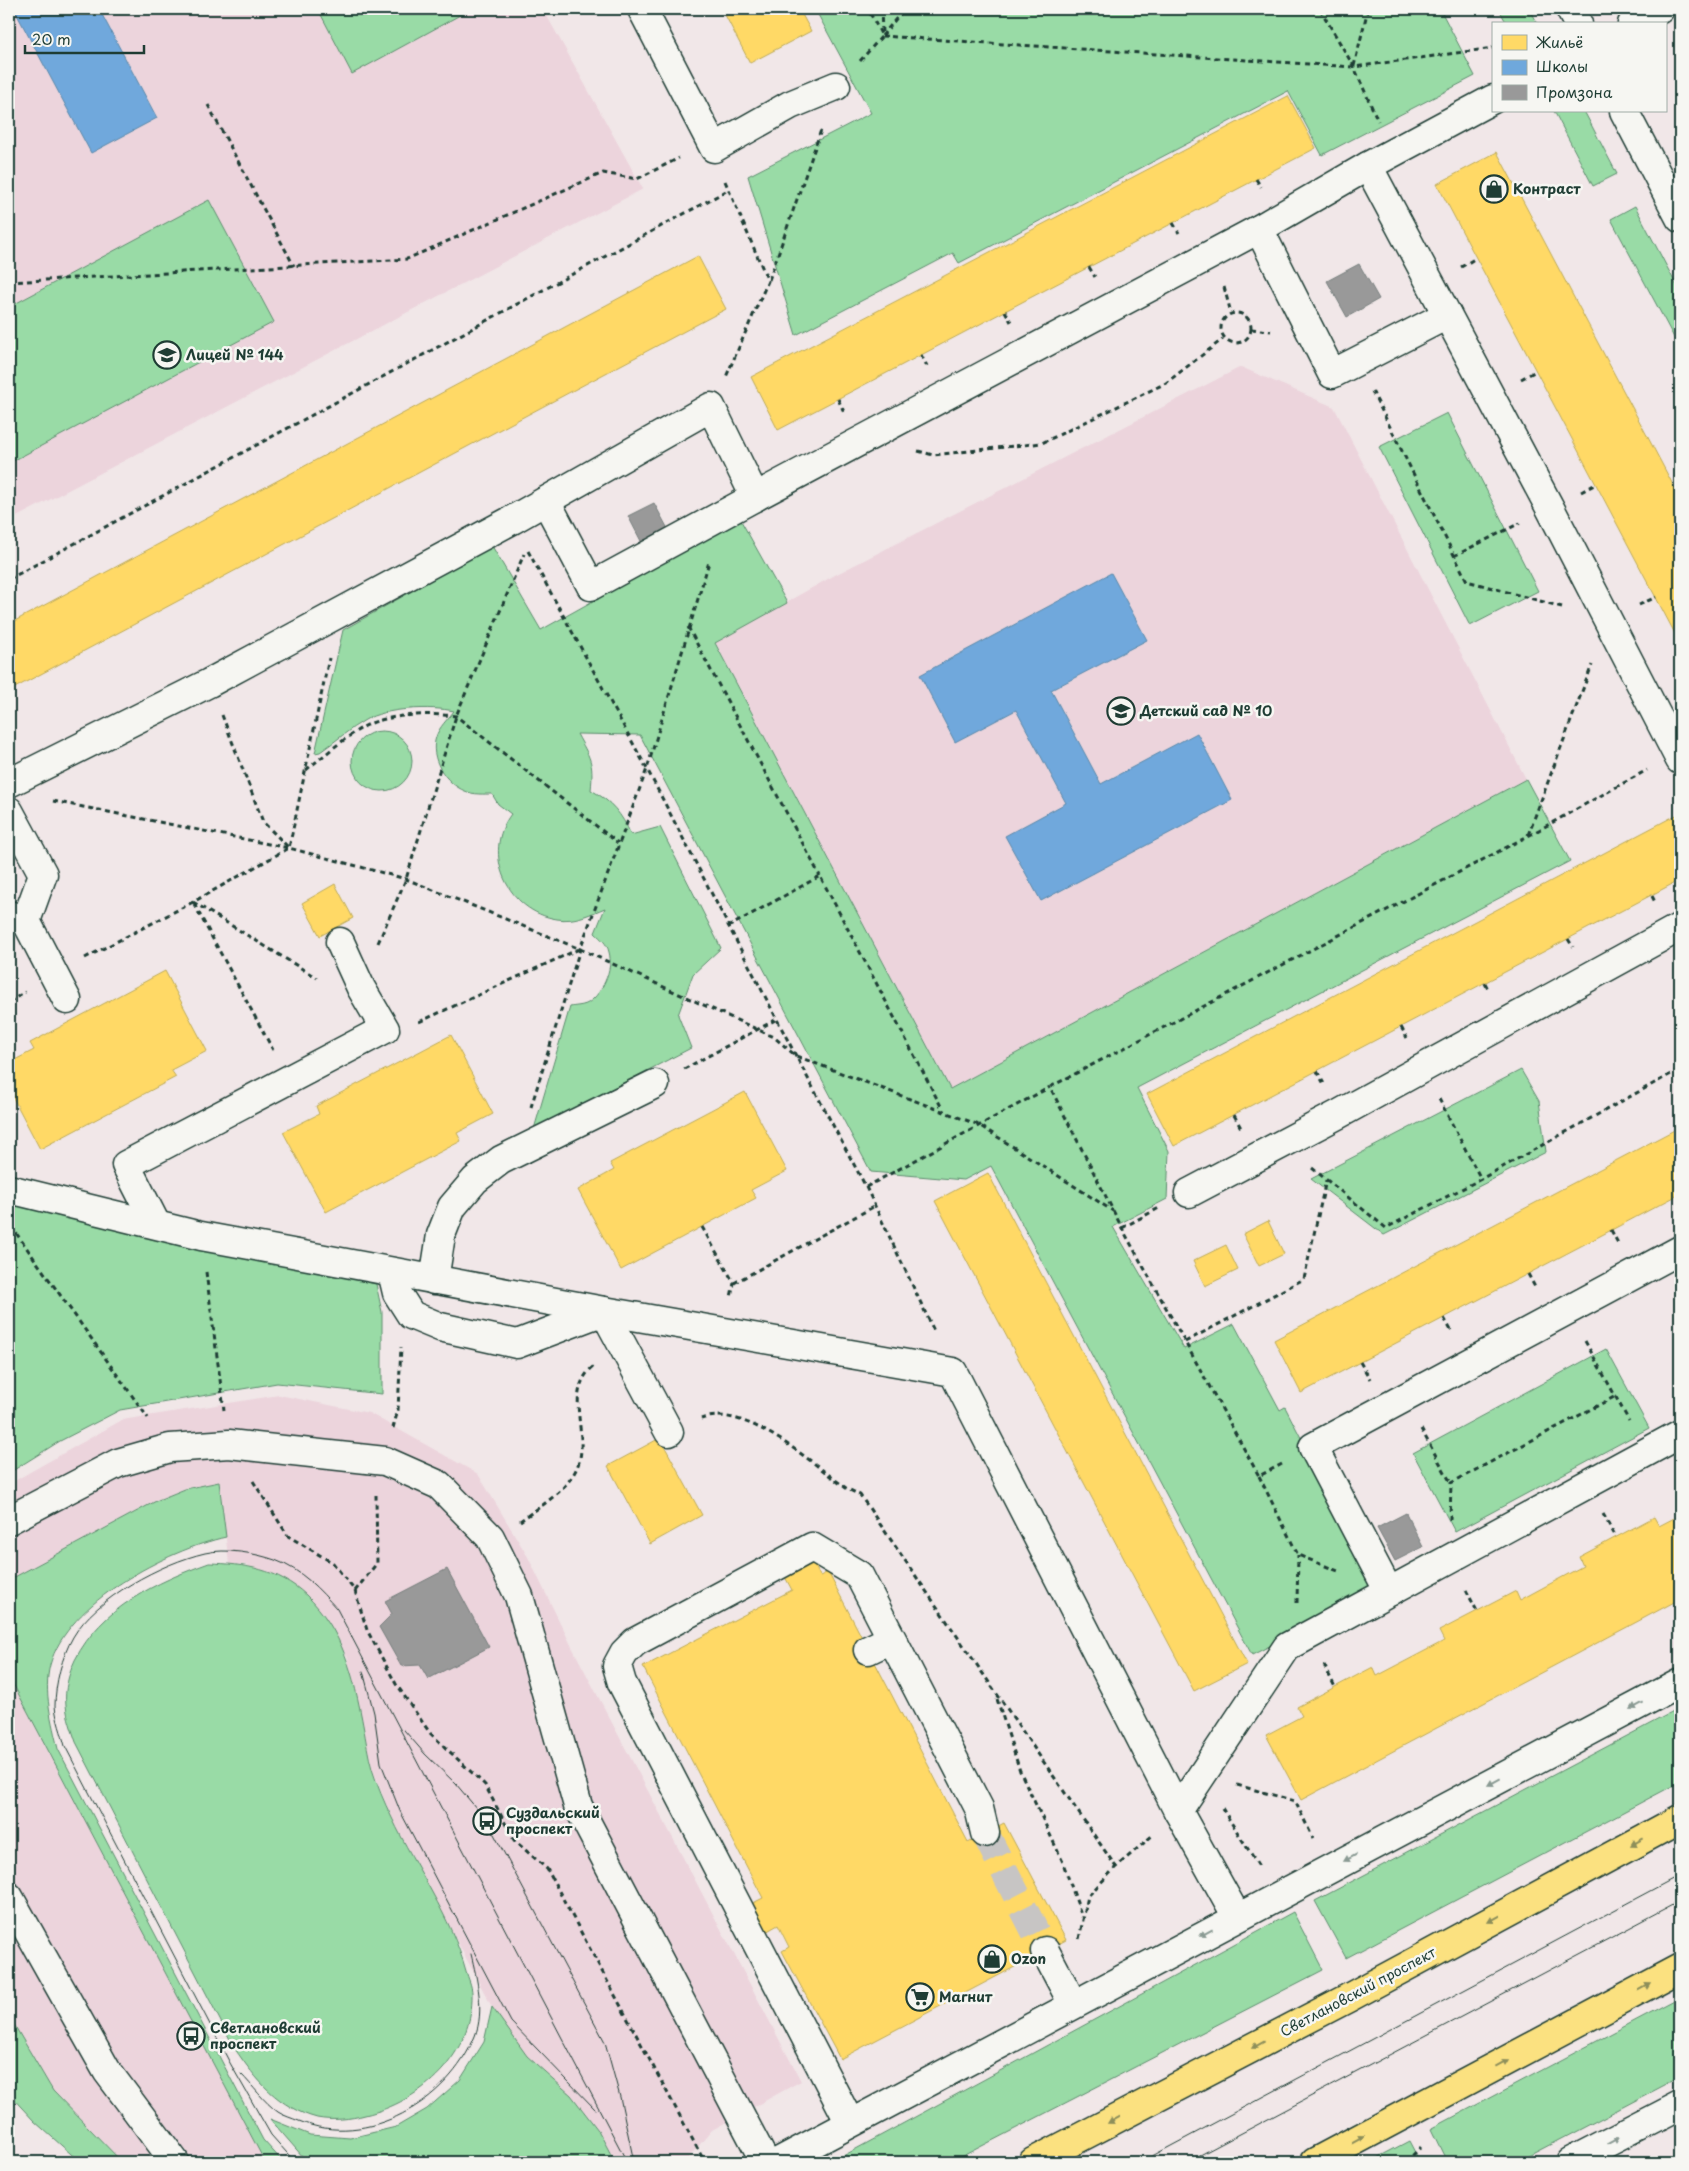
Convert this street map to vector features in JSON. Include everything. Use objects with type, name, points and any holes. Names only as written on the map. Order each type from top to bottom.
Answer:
[{"type":"main road","name":"Светлановский проспект","points":[[1033,2162],[1348,1998],[1680,1818]]},
{"type":"main road","points":[[1315,2162],[1680,1968]]},
{"type":"street","points":[[642,9],[714,148],[790,106],[836,86]]},
{"type":"street","points":[[1570,9],[1577,22]]},
{"type":"street","points":[[1636,22],[1660,9]]},
{"type":"street","points":[[546,501],[591,586],[1259,229],[1368,166],[1492,100]]},
{"type":"street","points":[[1625,112],[1680,218]]},
{"type":"street","points":[[1368,166],[1609,620],[1679,757]]},
{"type":"street","points":[[1259,229],[1332,374],[1447,315]]},
{"type":"street","points":[[9,782],[209,683],[339,611],[546,501],[711,407],[755,497]]},
{"type":"street","points":[[9,810],[43,874],[17,918],[54,974],[67,1000]]},
{"type":"street","points":[[1189,1193],[1680,927]]},
{"type":"street","points":[[156,1224],[126,1165],[384,1029],[361,988],[340,942]]},
{"type":"street","points":[[434,1280],[441,1235],[452,1207],[475,1180],[501,1160],[655,1084]]},
{"type":"street","points":[[9,1188],[202,1236],[604,1311],[954,1372],[1178,1811],[1237,1917]]},
{"type":"street","points":[[1389,1592],[1313,1447],[1680,1250]]},
{"type":"street","points":[[392,1272],[397,1293],[411,1315],[440,1327],[518,1344],[604,1311]]},
{"type":"street","points":[[604,1311],[669,1432]]},
{"type":"street","points":[[1178,1811],[1261,1689],[1287,1647],[1680,1434]]},
{"type":"street","points":[[9,1520],[118,1463],[170,1448],[229,1444],[384,1461],[439,1485],[490,1537],[519,1596],[578,1806],[765,2162]]},
{"type":"street","points":[[850,2123],[622,1682],[617,1666],[624,1653],[635,1642],[812,1547],[859,1576],[880,1645],[979,1808],[985,1833]]},
{"type":"street","points":[[778,2162],[1680,1683]]},
{"type":"street","points":[[9,1897],[107,2071],[175,2162]]},
{"type":"street","points":[[1045,1951],[1073,2004]]},
{"type":"street","points":[[1570,2162],[1680,2105]]},
{"type":"path","points":[[868,9],[882,36]]},
{"type":"path","points":[[881,9],[882,36]]},
{"type":"path","points":[[711,407],[768,281],[836,86],[904,9]]},
{"type":"path","points":[[1320,9],[1354,67],[1392,153]]},
{"type":"path","points":[[1354,67],[1368,9]]},
{"type":"path","points":[[882,36],[1354,67],[1492,48]]},
{"type":"path","points":[[208,105],[294,266]]},
{"type":"path","points":[[9,282],[407,260],[603,173],[637,179],[689,153],[714,148],[728,190],[768,281]]},
{"type":"path","points":[[9,579],[728,190]]},
{"type":"path","points":[[916,450],[933,455],[1042,442],[1166,383],[1223,339],[1241,342],[1246,338],[1251,329],[1249,320],[1241,313],[1231,313],[1223,319],[1220,329],[1223,339]]},
{"type":"path","points":[[1357,361],[1467,581],[1609,620],[1656,597]]},
{"type":"path","points":[[517,1152],[580,949],[618,843],[647,770],[688,626],[725,514]]},
{"type":"path","points":[[193,902],[340,992],[361,988],[406,880],[456,716],[527,548],[647,770],[866,1187],[954,1372]]},
{"type":"path","points":[[9,1002],[54,974],[193,902],[289,848],[339,611]]},
{"type":"path","points":[[1528,836],[1609,620]]},
{"type":"path","points":[[688,626],[944,1112]]},
{"type":"path","points":[[209,683],[263,822],[289,848]]},
{"type":"path","points":[[305,770],[366,725],[400,716],[436,713],[456,716],[618,843]]},
{"type":"path","points":[[866,1187],[978,1125],[1679,757]]},
{"type":"path","points":[[48,799],[289,848],[406,880],[580,949],[774,1037],[796,1056],[978,1125],[1114,1211]]},
{"type":"path","points":[[728,927],[820,876]]},
{"type":"path","points":[[193,902],[288,1080]]},
{"type":"path","points":[[384,1029],[423,1021],[580,949]]},
{"type":"path","points":[[655,1084],[777,1019]]},
{"type":"path","points":[[1401,1027],[1481,1179]]},
{"type":"path","points":[[1282,1144],[1386,1228],[1481,1179],[1680,1069]]},
{"type":"path","points":[[1050,1087],[1122,1228],[1260,1476],[1298,1554],[1389,1592]]},
{"type":"path","points":[[1185,1342],[1304,1279],[1326,1180]]},
{"type":"path","points":[[1122,1228],[1189,1193]]},
{"type":"path","points":[[734,1283],[875,1206]]},
{"type":"path","points":[[9,1224],[170,1448]]},
{"type":"path","points":[[702,1226],[734,1283],[724,1332]]},
{"type":"path","points":[[9,1235],[14,1231]]},
{"type":"path","points":[[202,1236],[229,1444],[288,1536],[333,1563],[355,1591],[367,1630],[396,1684],[430,1733],[484,1785],[514,1840],[547,1869],[702,2157]]},
{"type":"path","points":[[1568,1310],[1645,1453]]},
{"type":"path","points":[[492,1544],[566,1485],[580,1458],[578,1393],[585,1373],[620,1343]]},
{"type":"path","points":[[1451,1483],[1616,1396]]},
{"type":"path","points":[[1404,1398],[1451,1483],[1449,1559],[1477,1611]]},
{"type":"path","points":[[1260,1476],[1313,1447]]},
{"type":"path","points":[[996,1695],[1020,1771],[1062,1860],[1082,1917]]},
{"type":"path","points":[[1201,1775],[1295,1801],[1316,1843]]},
{"type":"path","points":[[1201,1775],[1260,1868]]},
{"type":"path","points":[[1078,1941],[1088,1896],[1116,1867],[1178,1811]]},
{"type":"path","points":[[1406,2162],[1422,2146]]},
{"type":"shaded area","name":"Лицей № 144","points":[[9,9],[543,9],[643,189],[9,521]]},
{"type":"shaded area","name":"Детский сад № 10","points":[[1241,367],[1334,407],[1526,779],[950,1089],[715,642],[835,575]]},
{"type":"shaded area","points":[[279,1395],[369,1413],[478,1474],[528,1557],[572,1647],[801,2081],[712,2130],[685,2162],[615,2162],[598,2130],[571,2095],[527,2056],[505,2027],[492,2007],[391,1817],[372,1768],[347,1655],[247,1565],[229,1564],[219,1482],[185,1489],[158,1500],[9,1580],[9,1484],[122,1420]]},
{"type":"shaded area","points":[[9,1676],[265,2162],[122,2162],[53,2091],[9,2016]]},
{"type":"green space","points":[[318,9],[471,9],[352,74]]},
{"type":"green space","points":[[815,9],[1440,9],[1475,76],[1322,155],[1288,91],[959,263],[953,253],[796,335],[748,176],[871,113]]},
{"type":"green space","points":[[1499,9],[1529,9],[1536,22],[1506,22]]},
{"type":"green space","points":[[1555,112],[1585,112],[1617,174],[1593,186]]},
{"type":"green space","points":[[209,200],[274,322],[11,462],[9,457],[9,307]]},
{"type":"green space","points":[[1635,206],[1680,292],[1680,349],[1611,219]]},
{"type":"green space","points":[[1447,413],[1538,591],[1470,626],[1379,447]]},
{"type":"green space","points":[[740,519],[787,603],[715,643],[950,1089],[1526,779],[1570,861],[1137,1088],[1169,1151],[1167,1199],[1113,1227],[1184,1349],[1234,1324],[1280,1410],[1285,1407],[1380,1590],[1252,1655],[991,1166],[964,1180],[871,1172],[640,735],[577,734],[590,760],[592,772],[591,790],[615,809],[631,835],[660,827],[721,948],[693,974],[678,1015],[691,1048],[534,1129],[570,1007],[584,1005],[592,1000],[601,989],[608,974],[610,959],[608,949],[604,941],[595,933],[605,908],[576,918],[557,919],[540,914],[525,905],[513,893],[504,879],[499,863],[499,846],[502,830],[511,814],[498,804],[492,794],[465,791],[451,782],[440,769],[437,761],[434,745],[437,733],[454,711],[421,708],[374,716],[353,727],[320,752],[315,753],[343,630],[492,546],[541,630]]},
{"type":"green space","points":[[382,731],[399,736],[407,744],[412,761],[407,778],[399,786],[382,791],[365,786],[357,778],[352,761],[357,744],[365,736]]},
{"type":"green space","points":[[1521,1070],[1539,1101],[1546,1152],[1384,1235],[1311,1179]]},
{"type":"green space","points":[[9,1198],[376,1284],[382,1312],[382,1394],[277,1383],[120,1410],[60,1441],[9,1473]]},
{"type":"green space","points":[[1606,1349],[1649,1428],[1455,1532],[1413,1453]]},
{"type":"green space","points":[[219,1482],[226,1537],[176,1554],[149,1567],[122,1582],[98,1600],[76,1620],[60,1642],[50,1665],[47,1685],[48,1696],[58,1749],[263,2140],[283,2162],[265,2162],[9,1676],[9,1580],[158,1500],[185,1489]]},
{"type":"green space","points":[[209,1563],[248,1567],[284,1579],[306,1595],[329,1623],[338,1639],[351,1672],[371,1764],[378,1787],[401,1837],[451,1931],[471,1985],[470,2015],[464,2036],[454,2055],[424,2087],[386,2109],[348,2118],[317,2118],[291,2107],[260,2082],[235,2049],[76,1742],[66,1705],[66,1693],[71,1670],[86,1642],[115,1611],[132,1599],[169,1579]]},
{"type":"green space","points":[[1680,1708],[1680,1782],[1346,1958],[1315,1901]]},
{"type":"green space","points":[[1293,1912],[1323,1970],[951,2162],[832,2162]]},
{"type":"green space","points":[[1680,1997],[1680,2077],[1518,2162],[1447,2162],[1431,2129]]},
{"type":"green space","points":[[492,2007],[527,2056],[571,2095],[598,2130],[615,2162],[311,2162],[303,2157],[270,2119],[310,2135],[350,2138],[396,2127],[427,2109],[460,2080],[484,2042]]},
{"type":"green space","points":[[9,2016],[53,2091],[122,2162],[80,2162],[34,2121],[9,2094]]},
{"type":"green space","points":[[1409,2141],[1420,2162],[1369,2162]]},
{"type":"building: Жильё","points":[[722,9],[799,9],[811,31],[750,63]]},
{"type":"building: Жильё","points":[[1288,96],[1316,148],[778,430],[751,377]]},
{"type":"building: Жильё","points":[[1497,152],[1680,498],[1680,643],[1437,184]]},
{"type":"building: Жильё","points":[[698,256],[726,309],[9,691],[9,624]]},
{"type":"building: Жильё","points":[[1680,813],[1680,880],[1174,1146],[1147,1094]]},
{"type":"building: Жильё","points":[[335,884],[353,918],[320,936],[302,903]]},
{"type":"building: Жильё","points":[[165,971],[207,1051],[171,1070],[176,1077],[40,1149],[9,1090],[9,1063],[34,1050],[30,1043]]},
{"type":"building: Жильё","points":[[451,1035],[493,1114],[457,1133],[461,1141],[326,1212],[283,1132],[319,1114],[316,1106]]},
{"type":"building: Жильё","points":[[745,1092],[787,1171],[751,1190],[756,1198],[621,1270],[578,1190],[614,1170],[610,1163]]},
{"type":"building: Жильё","points":[[1680,1127],[1680,1194],[1301,1393],[1274,1340]]},
{"type":"building: Жильё","points":[[988,1173],[1247,1664],[1194,1691],[935,1201]]},
{"type":"building: Жильё","points":[[1268,1221],[1284,1254],[1259,1266],[1243,1234]]},
{"type":"building: Жильё","points":[[1226,1245],[1238,1270],[1205,1286],[1193,1261]]},
{"type":"building: Жильё","points":[[660,1438],[702,1515],[650,1544],[608,1466]]},
{"type":"building: Жильё","points":[[1680,1515],[1680,1599],[1301,1800],[1266,1735],[1302,1716],[1297,1707],[1373,1667],[1377,1676],[1444,1641],[1439,1631],[1516,1591],[1520,1600],[1583,1566],[1579,1557],[1654,1517],[1659,1526]]},
{"type":"building: Жильё","points":[[813,1562],[820,1576],[828,1572],[968,1842],[1004,1823],[1066,1940],[840,2059],[782,1951],[789,1947],[778,1925],[764,1933],[749,1905],[763,1898],[643,1667],[792,1590],[785,1577]]},
{"type":"building: Школы","points":[[14,9],[99,9],[157,118],[91,153]]},
{"type":"building: Школы","points":[[1111,573],[1147,640],[1051,690],[1101,784],[1197,733],[1232,800],[1041,901],[1005,836],[1066,803],[1016,710],[955,742],[920,675]]},
{"type":"building: Промзона","points":[[1359,264],[1379,299],[1347,317],[1327,281]]},
{"type":"building: Промзона","points":[[654,503],[668,529],[642,543],[628,516]]},
{"type":"building: Промзона","points":[[1406,1513],[1423,1547],[1395,1561],[1377,1528]]},
{"type":"building: Промзона","points":[[447,1569],[489,1647],[428,1679],[420,1665],[401,1666],[379,1627],[392,1614],[385,1601]]},
{"type":"tunnel","points":[[985,1833],[1045,1951]]},
{"type":"tram line","points":[[295,2162],[271,2135],[230,2063],[65,1746],[55,1706],[56,1689],[62,1661],[73,1637],[83,1623],[97,1609],[131,1584],[169,1565],[205,1553],[222,1551],[250,1553],[285,1564],[309,1581],[337,1609],[627,2162]]},
{"type":"tram line","points":[[363,1671],[374,1713],[381,1763],[400,1811],[511,2022],[595,2109]]},
{"type":"tram line","points":[[404,1730],[425,1754],[456,1784],[487,1821],[605,2042],[620,2097],[634,2162]]},
{"type":"tram line","points":[[1141,2162],[1680,1875]]},
{"type":"tram line","points":[[1187,2162],[1680,1901]]},
{"type":"tram line","points":[[241,2074],[263,2099],[278,2112],[299,2121],[325,2128],[351,2129],[377,2124],[402,2114],[425,2099],[446,2081],[462,2060],[475,2036],[480,2006],[478,1984],[471,1954]]},
{"type":"place","name":"Контраст","points":[[1494,189]]},
{"type":"place","name":"Лицей № 144","points":[[167,355]]},
{"type":"place","name":"Детский сад № 10","points":[[1121,711]]},
{"type":"place","name":"Суздальский проспект","points":[[487,1821]]},
{"type":"place","name":"Ozon","points":[[992,1959]]},
{"type":"place","name":"Магнит","points":[[920,1997]]},
{"type":"place","name":"Светлановский проспект","points":[[191,2036]]}]
